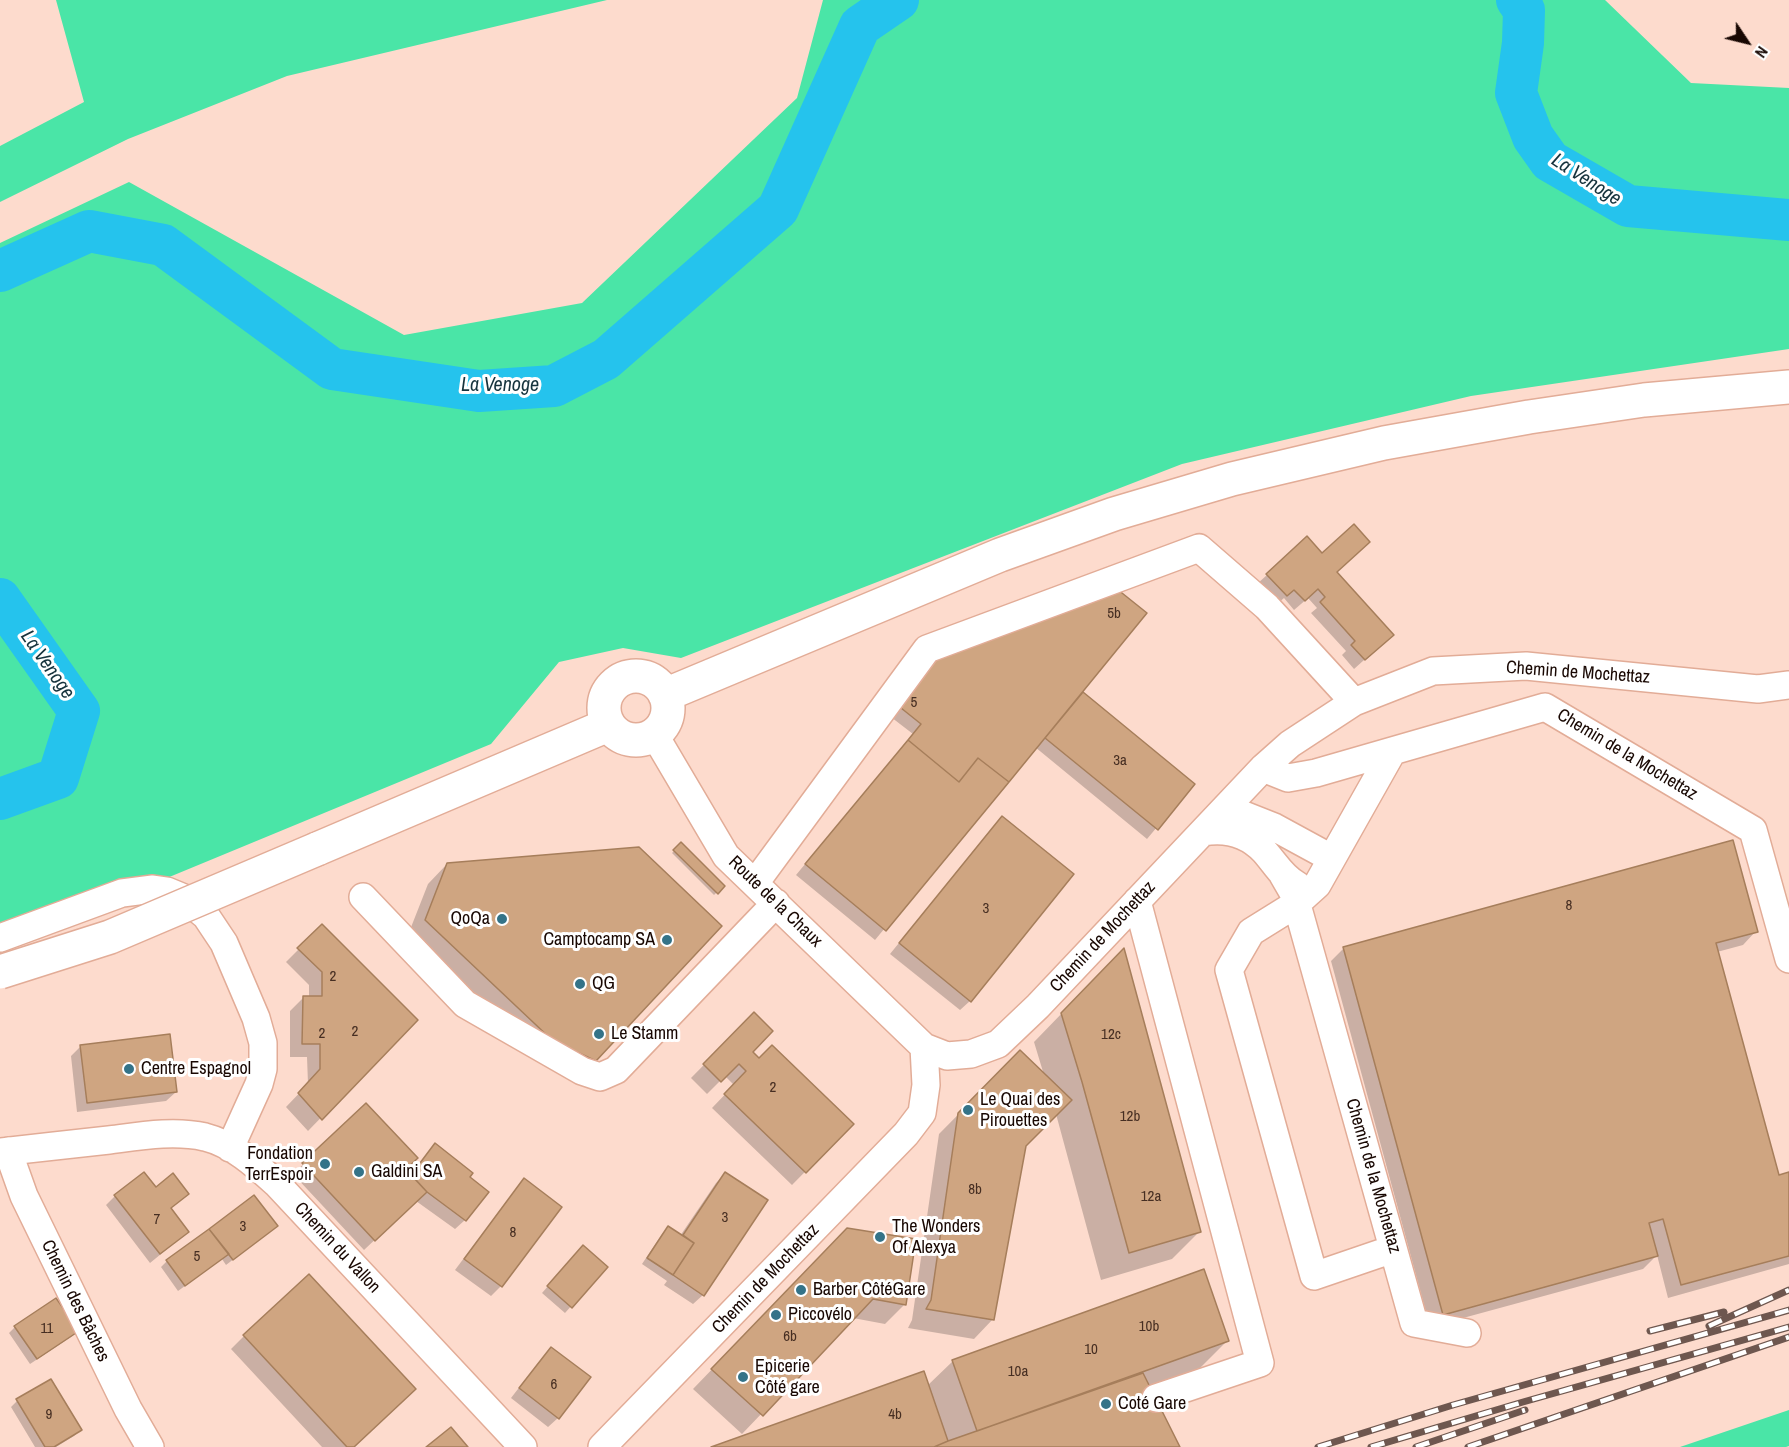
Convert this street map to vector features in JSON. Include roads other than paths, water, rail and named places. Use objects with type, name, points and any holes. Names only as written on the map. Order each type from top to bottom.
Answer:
[{"type":"main road","points":[[665,695],[1000,555],[1114,514],[1232,479],[1384,443],[1528,417],[1644,400],[1789,387]]},
{"type":"main road","points":[[631,676],[641,676],[659,686],[665,695],[668,706],[666,717],[654,734],[644,739],[634,740],[615,733],[608,725],[604,715],[606,694],[621,680],[631,676]]},
{"type":"main road","points":[[0,972],[110,937],[608,725]]},
{"type":"street","points":[[755,883],[927,649],[1199,548],[1267,607],[1353,702]]},
{"type":"street","name":"Chemin de Mochettaz","points":[[602,1447],[906,1134],[922,1113],[926,1085],[924,1047],[947,1056],[971,1054],[998,1044],[1038,1006],[1263,768],[1290,744],[1353,702],[1433,671],[1526,666],[1758,689],[1789,685]]},
{"type":"street","name":"Chemin de la Mochettaz","points":[[1263,768],[1288,778],[1316,773],[1545,707],[1753,831],[1789,959]]},
{"type":"street","name":"Route de la Chaux","points":[[654,734],[726,856],[924,1047]]},
{"type":"street","points":[[1392,752],[1317,885],[1296,904],[1251,932],[1229,970],[1314,1276],[1393,1249]]},
{"type":"street","points":[[1226,807],[1274,827],[1332,858]]},
{"type":"street","name":"Chemin de la Mochettaz","points":[[1203,832],[1219,829],[1235,832],[1251,840],[1263,849],[1294,894],[1414,1323],[1467,1333]]},
{"type":"street","name":"Chemin de la Mochettaz","points":[[1283,875],[1295,885],[1305,888],[1317,885]]},
{"type":"street","points":[[0,938],[122,892],[153,889],[167,891],[184,898],[206,916],[224,943],[256,1018],[263,1043],[263,1069],[259,1084],[230,1148]]},
{"type":"street","points":[[363,897],[465,1005],[582,1071],[600,1077],[616,1070],[776,903]]},
{"type":"street","points":[[1137,901],[1260,1363],[1156,1398]]},
{"type":"street","name":"Chemin du Vallon","points":[[4,1152],[151,1135],[180,1134],[206,1138],[230,1148],[255,1164],[277,1184],[523,1447]]},
{"type":"street","name":"Chemin des Bâches","points":[[4,1152],[128,1409],[150,1447]]},
{"type":"waterway","name":"La Venoge","points":[[0,271],[89,231],[163,245],[332,369],[479,391],[554,386],[606,359],[778,209],[860,26],[898,0]]},
{"type":"waterway","name":"La Venoge","points":[[1517,0],[1524,10],[1523,43],[1516,93],[1533,137],[1550,161],[1628,206],[1789,220]]},
{"type":"waterway","name":"La Venoge","points":[[0,599],[79,711],[58,778],[0,799]]},
{"type":"railway","points":[[1709,1326],[1789,1290]]},
{"type":"railway","points":[[1318,1447],[1453,1405],[1789,1310]]},
{"type":"railway","points":[[1650,1331],[1724,1312]]},
{"type":"railway","points":[[1371,1447],[1789,1327]]},
{"type":"railway","points":[[1468,1447],[1789,1337]]},
{"type":"railway","points":[[1416,1447],[1525,1410]]},
{"type":"place","name":"QoQa","points":[[502,919]]},
{"type":"place","name":"Camptocamp SA","points":[[667,940]]},
{"type":"place","name":"QG","points":[[580,984]]},
{"type":"place","name":"Le Stamm","points":[[599,1034]]},
{"type":"place","name":"Centre Espagnol","points":[[129,1069]]},
{"type":"place","name":"Le Quai des Pirouettes","points":[[968,1110]]},
{"type":"place","name":"Fondation TerrEspoir","points":[[325,1164]]},
{"type":"place","name":"Galdini SA","points":[[359,1172]]},
{"type":"place","name":"The Wonders Of Alexya","points":[[880,1237]]},
{"type":"place","name":"Barber CôtéGare","points":[[801,1290]]},
{"type":"place","name":"Piccovélo","points":[[776,1315]]},
{"type":"place","name":"Epicerie Côté gare","points":[[743,1377]]},
{"type":"place","name":"Coté Gare","points":[[1106,1404]]}]
